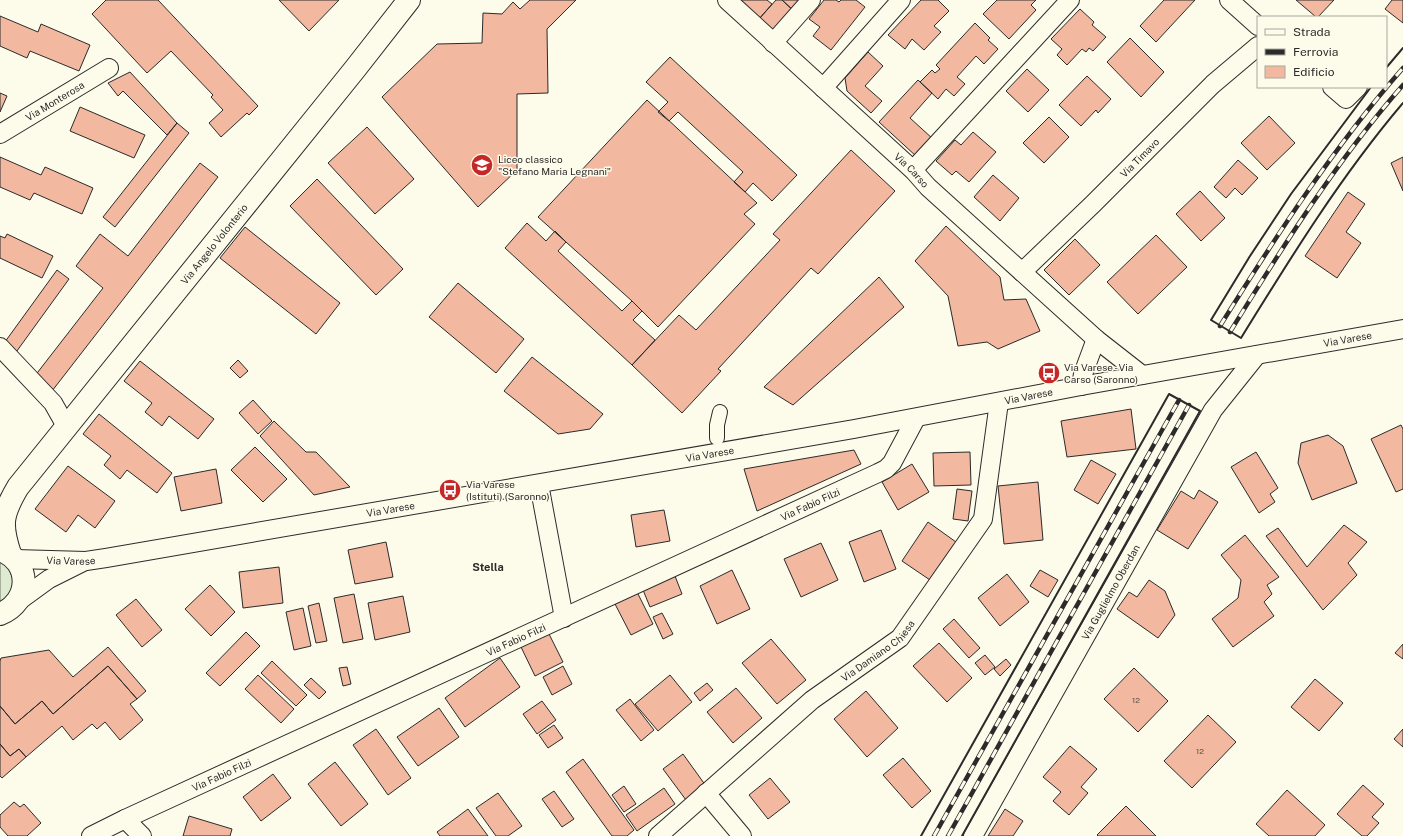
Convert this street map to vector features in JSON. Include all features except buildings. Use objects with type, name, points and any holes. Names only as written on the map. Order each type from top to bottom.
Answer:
[{"type":"street","name":"Via Angelo Volonterio","points":[[0,505],[18,487],[409,0]]},
{"type":"street","name":"Via Carso","points":[[727,0],[913,170],[928,187],[1096,339],[1142,375]]},
{"type":"street","points":[[773,43],[811,0]]},
{"type":"street","points":[[823,88],[901,0]]},
{"type":"street","points":[[913,170],[1070,0]]},
{"type":"street","points":[[1229,0],[1257,25]]},
{"type":"street","name":"Via Timavo","points":[[1022,272],[1093,204],[1213,84],[1257,47]]},
{"type":"street","name":"Via Monterosa","points":[[0,134],[109,68]]},
{"type":"street","points":[[1333,88],[1346,99],[1357,88]]},
{"type":"street","name":"Via Varese","points":[[8,554],[86,561],[916,418],[1081,386],[1403,330]]},
{"type":"street","points":[[1081,386],[1082,374],[1096,339]]},
{"type":"street","points":[[0,347],[53,403],[66,426]]},
{"type":"street","name":"Via Guglielmo Oberdan","points":[[973,836],[1213,410],[1257,355]]},
{"type":"street","name":"Via Damiano Chiesa","points":[[658,836],[812,700],[900,638],[983,519],[999,402]]},
{"type":"street","points":[[717,438],[717,425],[720,412]]},
{"type":"street","name":"Via Fabio Filzi","points":[[91,836],[125,819],[878,474],[892,463],[916,418]]},
{"type":"street","points":[[539,484],[564,618]]},
{"type":"street","name":"Via Angelo Volonterio","points":[[8,609],[21,594],[24,581],[22,569],[8,554],[2,523],[3,515],[18,487]]},
{"type":"street","points":[[8,609],[49,578],[86,561]]},
{"type":"street","points":[[706,793],[742,836]]},
{"type":"street","points":[[125,819],[142,836]]},
{"type":"green space","points":[[0,559],[8,564],[15,587],[0,606]]},
{"type":"railway","points":[[1387,86],[1403,68]]},
{"type":"railway","points":[[1230,332],[1270,268],[1333,173],[1403,85]]},
{"type":"railway","points":[[1220,326],[1306,193],[1353,129],[1386,88]]},
{"type":"railway","points":[[934,836],[1179,400]]},
{"type":"railway","points":[[948,836],[1189,405]]},
{"type":"wall","points":[[1387,67],[1403,48]]},
{"type":"wall","points":[[1370,88],[1291,194],[1250,256],[1211,320],[1241,338],[1298,247],[1338,188],[1380,131],[1403,103]]},
{"type":"wall","points":[[921,836],[1169,394],[1200,411],[962,836]]},
{"type":"place","name":"Liceo classico \"Stefano Maria Legnani\"","points":[[482,165]]},
{"type":"place","name":"Via Varese - Via Carso (Saronno)","points":[[1049,373]]},
{"type":"place","name":"Via Varese (Istituti) (Saronno)","points":[[450,490]]},
{"type":"district","name":"Stella","points":[[488,567]]}]
